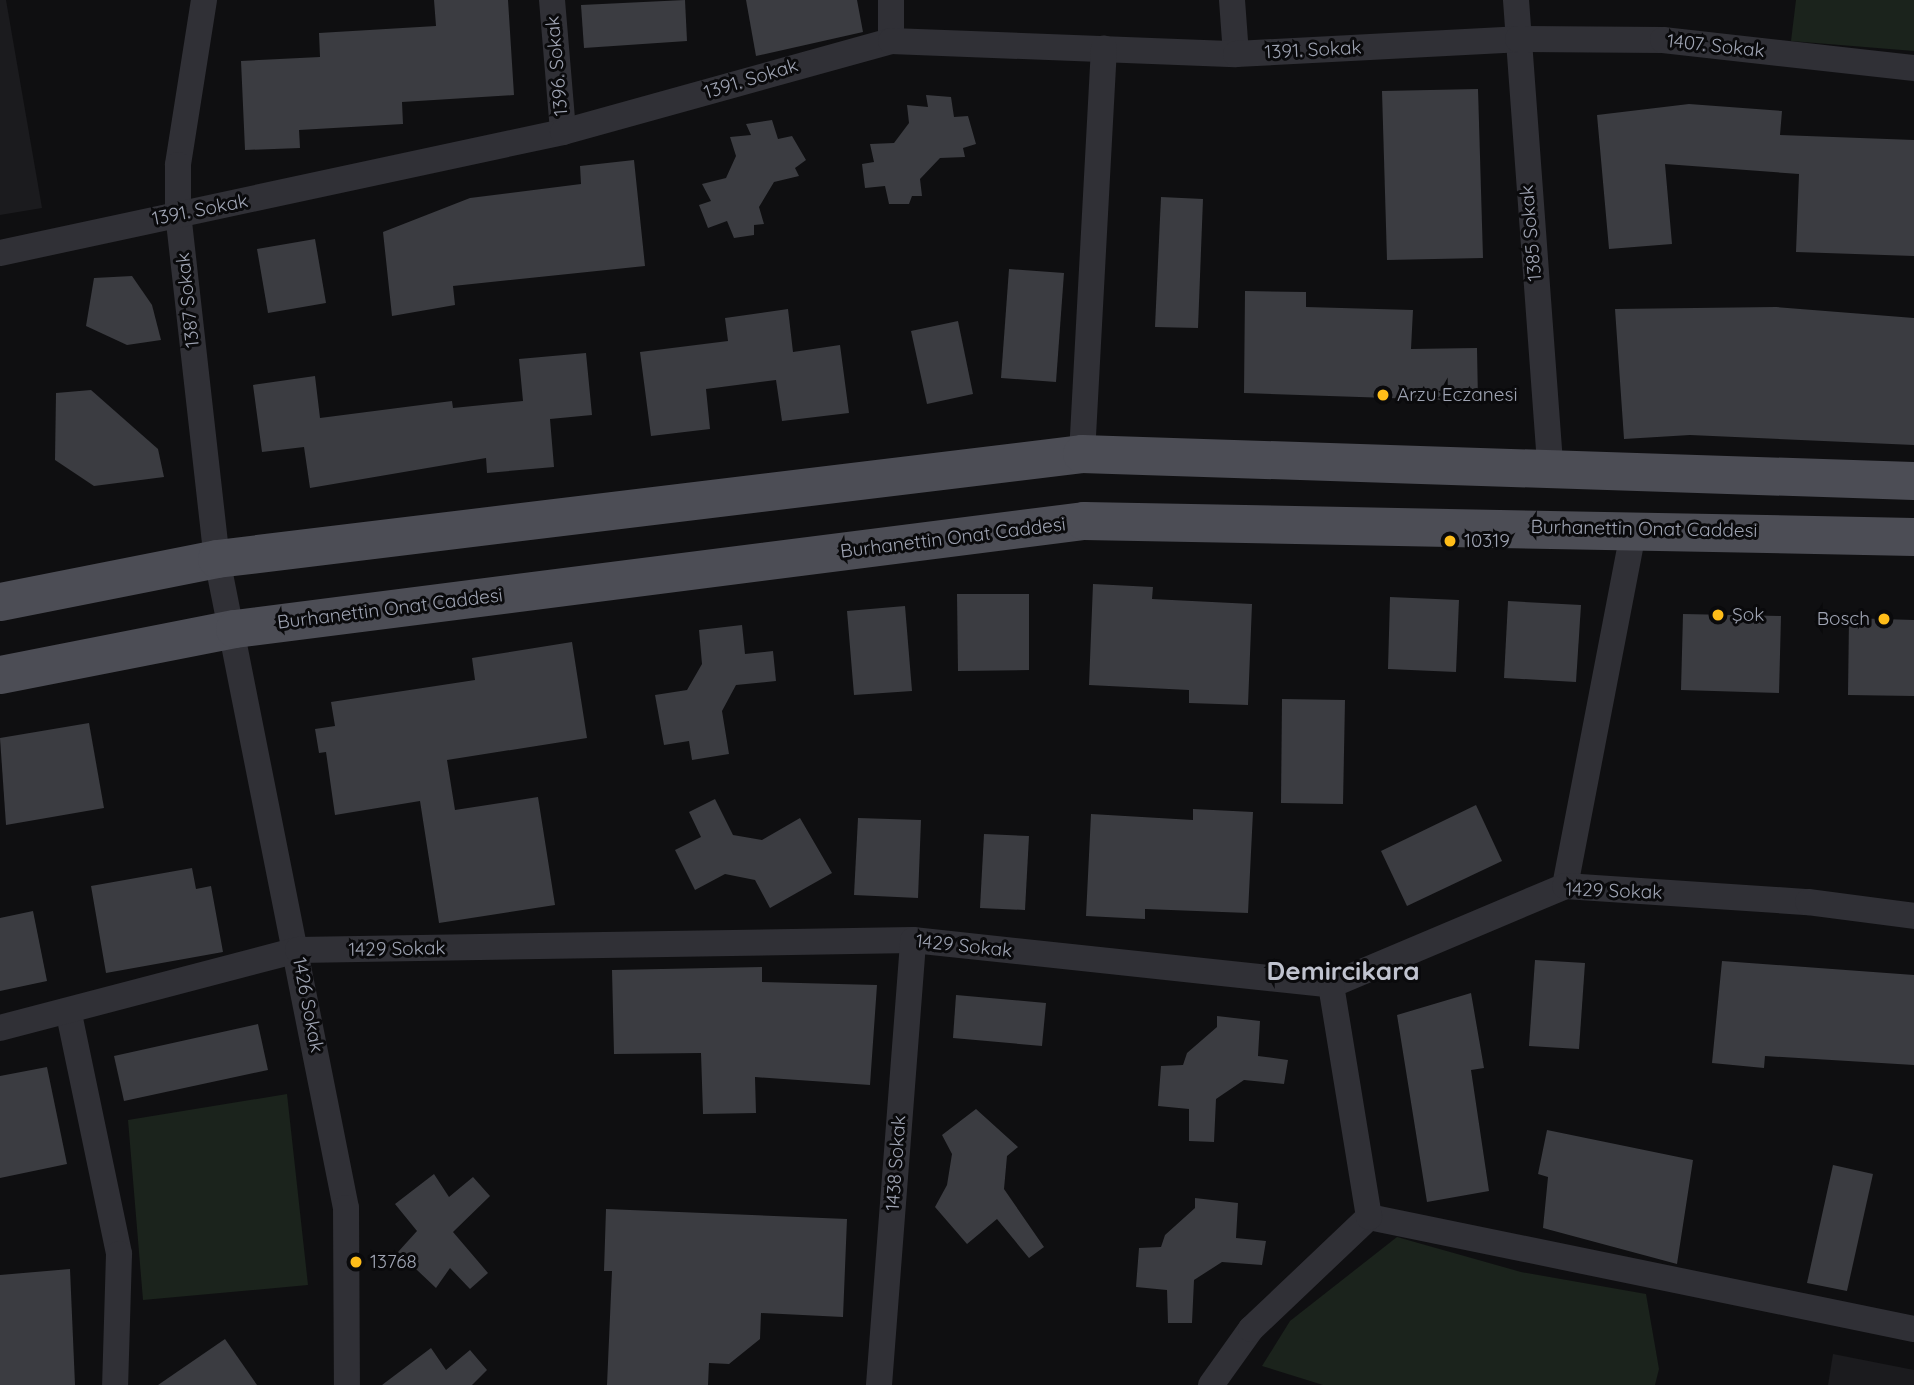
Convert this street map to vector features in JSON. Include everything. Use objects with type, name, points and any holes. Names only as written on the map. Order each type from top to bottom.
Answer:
[{"type":"main road","points":[[0,602],[217,559],[1082,454],[1550,467],[1914,481]]},
{"type":"main road","name":"Burhanettin Onat Caddesi","points":[[0,674],[235,629],[1084,521],[1634,527],[1914,537]]},
{"type":"street","name":"1387 Sokak","points":[[204,0],[178,165],[178,213],[217,559],[235,629]]},
{"type":"street","name":"1396. Sokak","points":[[552,0],[563,132]]},
{"type":"street","points":[[891,0],[891,41]]},
{"type":"street","points":[[1232,0],[1236,54]]},
{"type":"street","name":"1385 Sokak","points":[[1516,0],[1550,467]]},
{"type":"street","name":"1391. Sokak","points":[[0,253],[563,132],[891,41],[1236,54],[1517,39]]},
{"type":"street","name":"1407. Sokak","points":[[1517,39],[1663,40],[1914,68]]},
{"type":"street","points":[[1082,454],[1104,48]]},
{"type":"street","points":[[1564,886],[1634,527]]},
{"type":"street","name":"1426 Sokak","points":[[235,629],[346,1208],[347,1385]]},
{"type":"street","name":"1429 Sokak","points":[[0,1028],[68,1014],[298,950],[913,940],[1331,985],[1564,886],[1808,902],[1914,916]]},
{"type":"street","name":"1438 Sokak","points":[[879,1385],[913,940]]},
{"type":"street","points":[[1331,985],[1369,1217]]},
{"type":"street","points":[[68,1014],[119,1254],[114,1385]]},
{"type":"street","points":[[1369,1217],[1914,1329]]},
{"type":"street","points":[[1211,1385],[1251,1329],[1369,1217]]},
{"type":"shaded area","points":[[0,0],[6,0],[42,208],[0,215]]},
{"type":"shaded area","points":[[1796,0],[1914,0],[1914,51],[1791,41]]},
{"type":"shaded area","points":[[287,1094],[308,1285],[143,1300],[128,1120]]},
{"type":"shaded area","points":[[1397,1237],[1521,1272],[1646,1294],[1659,1369],[1655,1385],[1323,1385],[1262,1366],[1290,1321]]},
{"type":"shaded area","points":[[1833,1354],[1914,1370],[1914,1385],[1828,1385]]},
{"type":"building","points":[[434,0],[508,0],[514,95],[402,102],[403,124],[299,130],[300,148],[245,150],[241,61],[320,57],[319,33],[436,26]]},
{"type":"building","points":[[685,0],[687,41],[584,48],[581,5]]},
{"type":"building","points":[[746,0],[857,0],[863,32],[756,56]]},
{"type":"building","points":[[1478,89],[1483,258],[1387,260],[1382,91]]},
{"type":"building","points":[[926,95],[951,97],[954,117],[968,116],[976,144],[963,148],[965,157],[940,158],[920,179],[922,196],[912,196],[909,204],[889,204],[885,186],[865,188],[862,164],[874,162],[870,144],[894,143],[909,123],[907,105],[928,107]]},
{"type":"building","points":[[1689,104],[1782,111],[1780,135],[1914,140],[1914,256],[1796,252],[1799,174],[1665,164],[1672,244],[1609,249],[1597,115]]},
{"type":"building","points":[[772,120],[778,139],[792,136],[806,160],[795,168],[799,176],[774,182],[759,207],[764,224],[754,225],[754,235],[734,238],[727,221],[708,228],[699,205],[711,201],[702,184],[726,178],[736,156],[730,137],[751,135],[746,124]]},
{"type":"building","points":[[634,160],[645,266],[453,286],[455,305],[392,316],[383,232],[470,198],[581,184],[580,166]]},
{"type":"building","points":[[1161,197],[1203,199],[1198,328],[1155,327]]},
{"type":"building","points":[[315,239],[326,303],[268,313],[257,249]]},
{"type":"building","points":[[1009,269],[1064,273],[1056,382],[1001,378]]},
{"type":"building","points":[[132,276],[152,305],[161,340],[127,345],[86,326],[94,278]]},
{"type":"building","points":[[1245,291],[1306,292],[1306,307],[1413,310],[1411,349],[1477,348],[1478,401],[1244,393]]},
{"type":"building","points":[[1776,307],[1914,318],[1914,445],[1690,435],[1624,439],[1615,309]]},
{"type":"building","points":[[788,309],[793,352],[840,345],[849,413],[782,421],[776,380],[706,389],[710,429],[651,436],[640,352],[728,341],[725,318]]},
{"type":"building","points":[[958,321],[973,394],[927,404],[911,331]]},
{"type":"building","points":[[586,353],[592,415],[550,419],[554,467],[487,473],[486,458],[310,488],[304,447],[262,452],[253,385],[315,376],[320,418],[452,401],[453,408],[523,401],[519,359]]},
{"type":"building","points":[[91,390],[158,449],[164,477],[94,486],[55,460],[56,393]]},
{"type":"building","points":[[1093,584],[1153,587],[1152,599],[1252,604],[1248,705],[1189,703],[1189,690],[1089,685]]},
{"type":"building","points":[[957,594],[1029,594],[1029,670],[958,671]]},
{"type":"building","points":[[1390,597],[1459,600],[1456,672],[1388,669]]},
{"type":"building","points":[[1508,601],[1581,605],[1576,682],[1504,678]]},
{"type":"building","points":[[905,606],[912,691],[854,695],[847,611]]},
{"type":"building","points":[[1683,614],[1781,616],[1779,693],[1681,690]]},
{"type":"building","points":[[1849,618],[1914,620],[1914,696],[1848,695]]},
{"type":"building","points":[[742,625],[745,654],[773,651],[776,681],[736,685],[722,711],[729,754],[692,760],[689,741],[664,745],[655,695],[687,690],[702,664],[699,630]]},
{"type":"building","points":[[572,642],[587,738],[447,760],[455,810],[538,797],[555,905],[439,923],[420,801],[335,815],[326,752],[319,753],[315,729],[335,726],[331,702],[475,680],[472,658]]},
{"type":"building","points":[[1282,699],[1345,700],[1343,804],[1281,803]]},
{"type":"building","points":[[89,723],[104,808],[6,825],[0,738]]},
{"type":"building","points":[[715,799],[733,835],[762,840],[800,818],[832,873],[770,908],[755,880],[725,874],[695,890],[675,850],[701,837],[689,812]]},
{"type":"building","points":[[1476,805],[1502,861],[1407,906],[1381,851]]},
{"type":"building","points":[[1193,809],[1253,812],[1248,913],[1145,909],[1145,919],[1086,916],[1091,814],[1193,820]]},
{"type":"building","points":[[858,818],[921,820],[918,898],[854,895]]},
{"type":"building","points":[[984,834],[1029,836],[1025,910],[980,908]]},
{"type":"building","points":[[192,868],[196,889],[211,886],[223,952],[106,973],[91,886]]},
{"type":"building","points":[[33,911],[47,981],[0,991],[0,918]]},
{"type":"building","points":[[1535,960],[1585,963],[1579,1049],[1529,1046]]},
{"type":"building","points":[[1722,961],[1914,975],[1914,1065],[1765,1056],[1764,1068],[1712,1063]]},
{"type":"building","points":[[762,967],[762,982],[877,985],[870,1085],[755,1077],[756,1113],[703,1114],[701,1053],[614,1054],[612,970]]},
{"type":"building","points":[[1471,993],[1484,1068],[1471,1070],[1489,1191],[1427,1202],[1397,1015]]},
{"type":"building","points":[[956,995],[1046,1003],[1042,1046],[953,1038]]},
{"type":"building","points":[[1217,1016],[1260,1021],[1258,1056],[1288,1060],[1284,1084],[1244,1080],[1216,1099],[1214,1142],[1189,1141],[1189,1109],[1158,1106],[1161,1066],[1183,1065],[1187,1053],[1217,1027]]},
{"type":"building","points":[[258,1024],[268,1070],[124,1101],[114,1056]]},
{"type":"building","points":[[47,1067],[67,1164],[0,1178],[0,1076]]},
{"type":"building","points":[[976,1109],[1018,1147],[1007,1156],[1004,1189],[1044,1247],[1029,1258],[997,1219],[967,1244],[935,1207],[947,1185],[952,1154],[942,1135]]},
{"type":"building","points":[[1547,1130],[1693,1160],[1677,1264],[1543,1228],[1548,1177],[1538,1174]]},
{"type":"building","points":[[1833,1165],[1873,1174],[1847,1291],[1807,1283]]},
{"type":"building","points":[[434,1174],[449,1197],[473,1177],[490,1196],[453,1232],[488,1273],[470,1289],[450,1268],[436,1288],[398,1252],[417,1231],[395,1204]]},
{"type":"building","points":[[1195,1198],[1238,1203],[1236,1238],[1266,1241],[1262,1265],[1222,1262],[1194,1280],[1192,1323],[1168,1323],[1167,1290],[1136,1287],[1139,1248],[1161,1247],[1165,1235],[1195,1208]]},
{"type":"building","points":[[606,1209],[847,1219],[843,1317],[761,1313],[760,1339],[729,1364],[709,1363],[708,1385],[607,1385],[612,1271],[604,1271]]},
{"type":"building","points":[[70,1269],[75,1385],[0,1385],[0,1275]]},
{"type":"building","points":[[225,1339],[257,1385],[158,1385]]},
{"type":"building","points":[[431,1348],[446,1370],[470,1350],[487,1370],[472,1385],[382,1385]]},
{"type":"place","name":"Arzu Eczanesi","points":[[1383,395]]},
{"type":"place","name":"10319","points":[[1450,541]]},
{"type":"place","name":"Şok","points":[[1718,615]]},
{"type":"place","name":"Bosch","points":[[1884,619]]},
{"type":"place","name":"13768","points":[[356,1262]]},
{"type":"district","name":"Demircikara","points":[[1343,971]]}]
